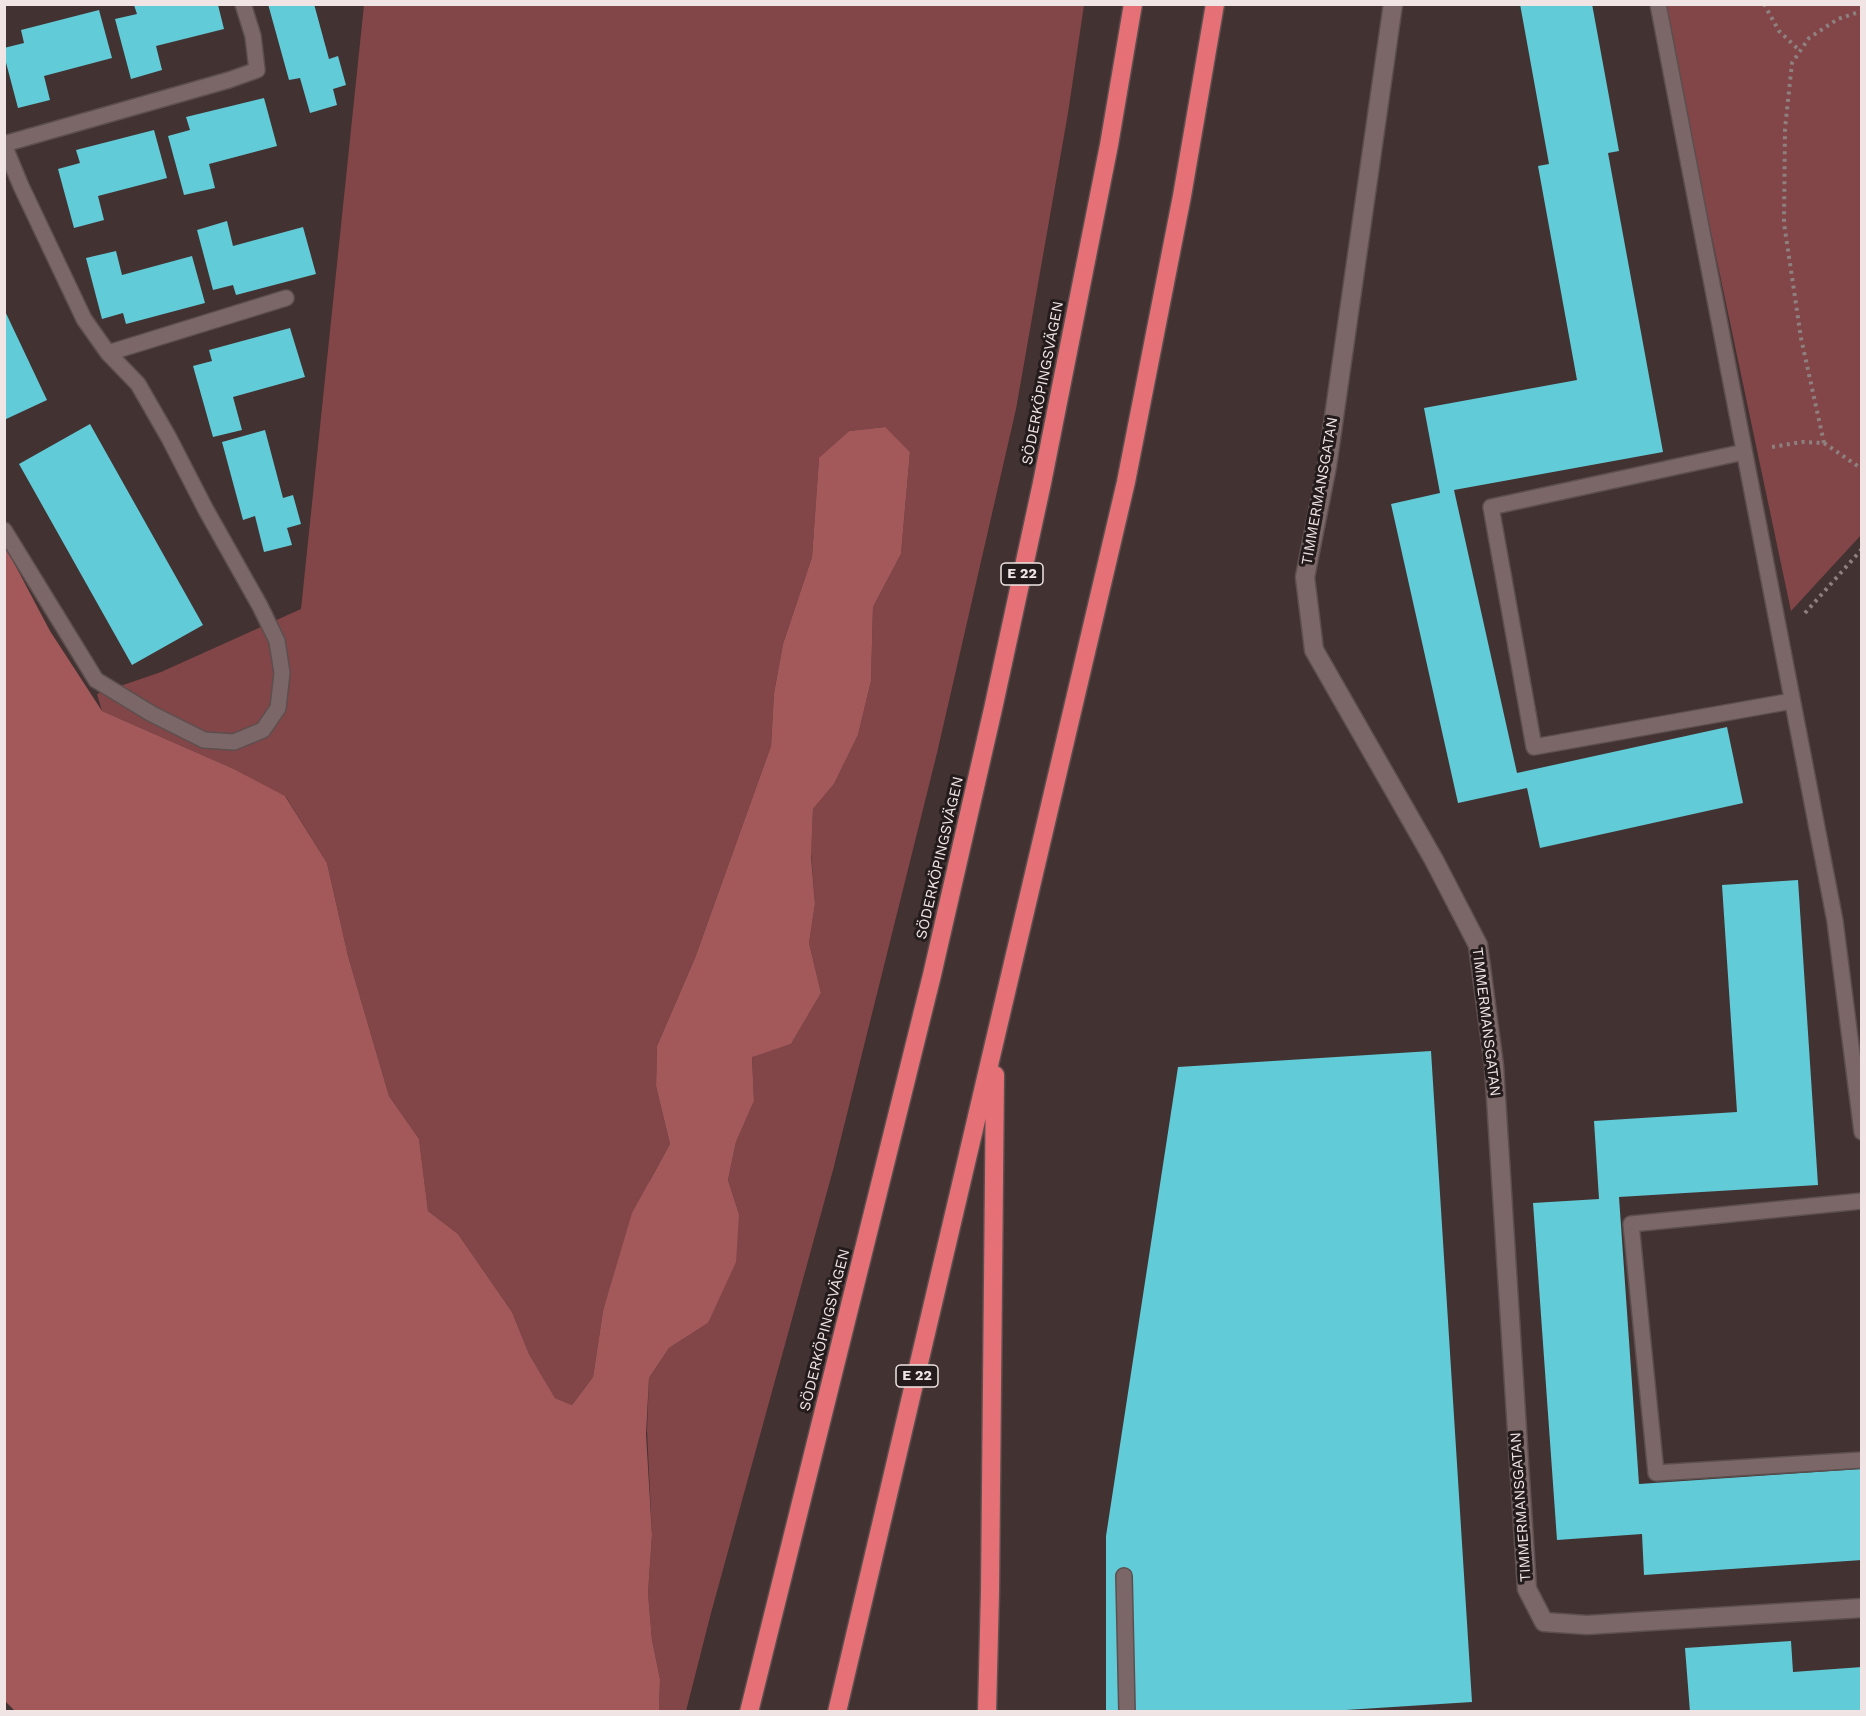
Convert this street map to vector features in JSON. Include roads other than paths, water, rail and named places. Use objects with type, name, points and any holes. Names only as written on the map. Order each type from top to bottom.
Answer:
[{"type":"highway","name":"SÖDERKÖPINGSVÄGEN","points":[[749,1712],[932,975],[993,709],[1042,483],[1109,145],[1133,4]]},
{"type":"highway","name":"E 22","points":[[837,1712],[1126,482],[1182,196],[1215,4]]},
{"type":"highway","points":[[987,1712],[995,1040]]},
{"type":"street","name":"TIMMERMANSGATAN","points":[[1393,4],[1327,466],[1305,577],[1314,650],[1434,860],[1478,945],[1494,1066],[1527,1589],[1544,1622],[1587,1625],[1862,1608]]},
{"type":"lane","points":[[4,530],[96,680],[152,714],[204,740],[234,742],[263,730],[278,708],[282,673],[277,641],[138,384],[108,353],[84,319],[4,145],[257,70],[253,36],[243,4]]},
{"type":"lane","points":[[1658,4],[1835,921],[1862,1132]]},
{"type":"lane","points":[[108,353],[286,298]]},
{"type":"lane","points":[[1744,452],[1491,507],[1534,747],[1792,701]]},
{"type":"lane","points":[[1862,1201],[1631,1224],[1656,1473],[1862,1460]]},
{"type":"lane","points":[[1124,1576],[1127,1712]]}]
